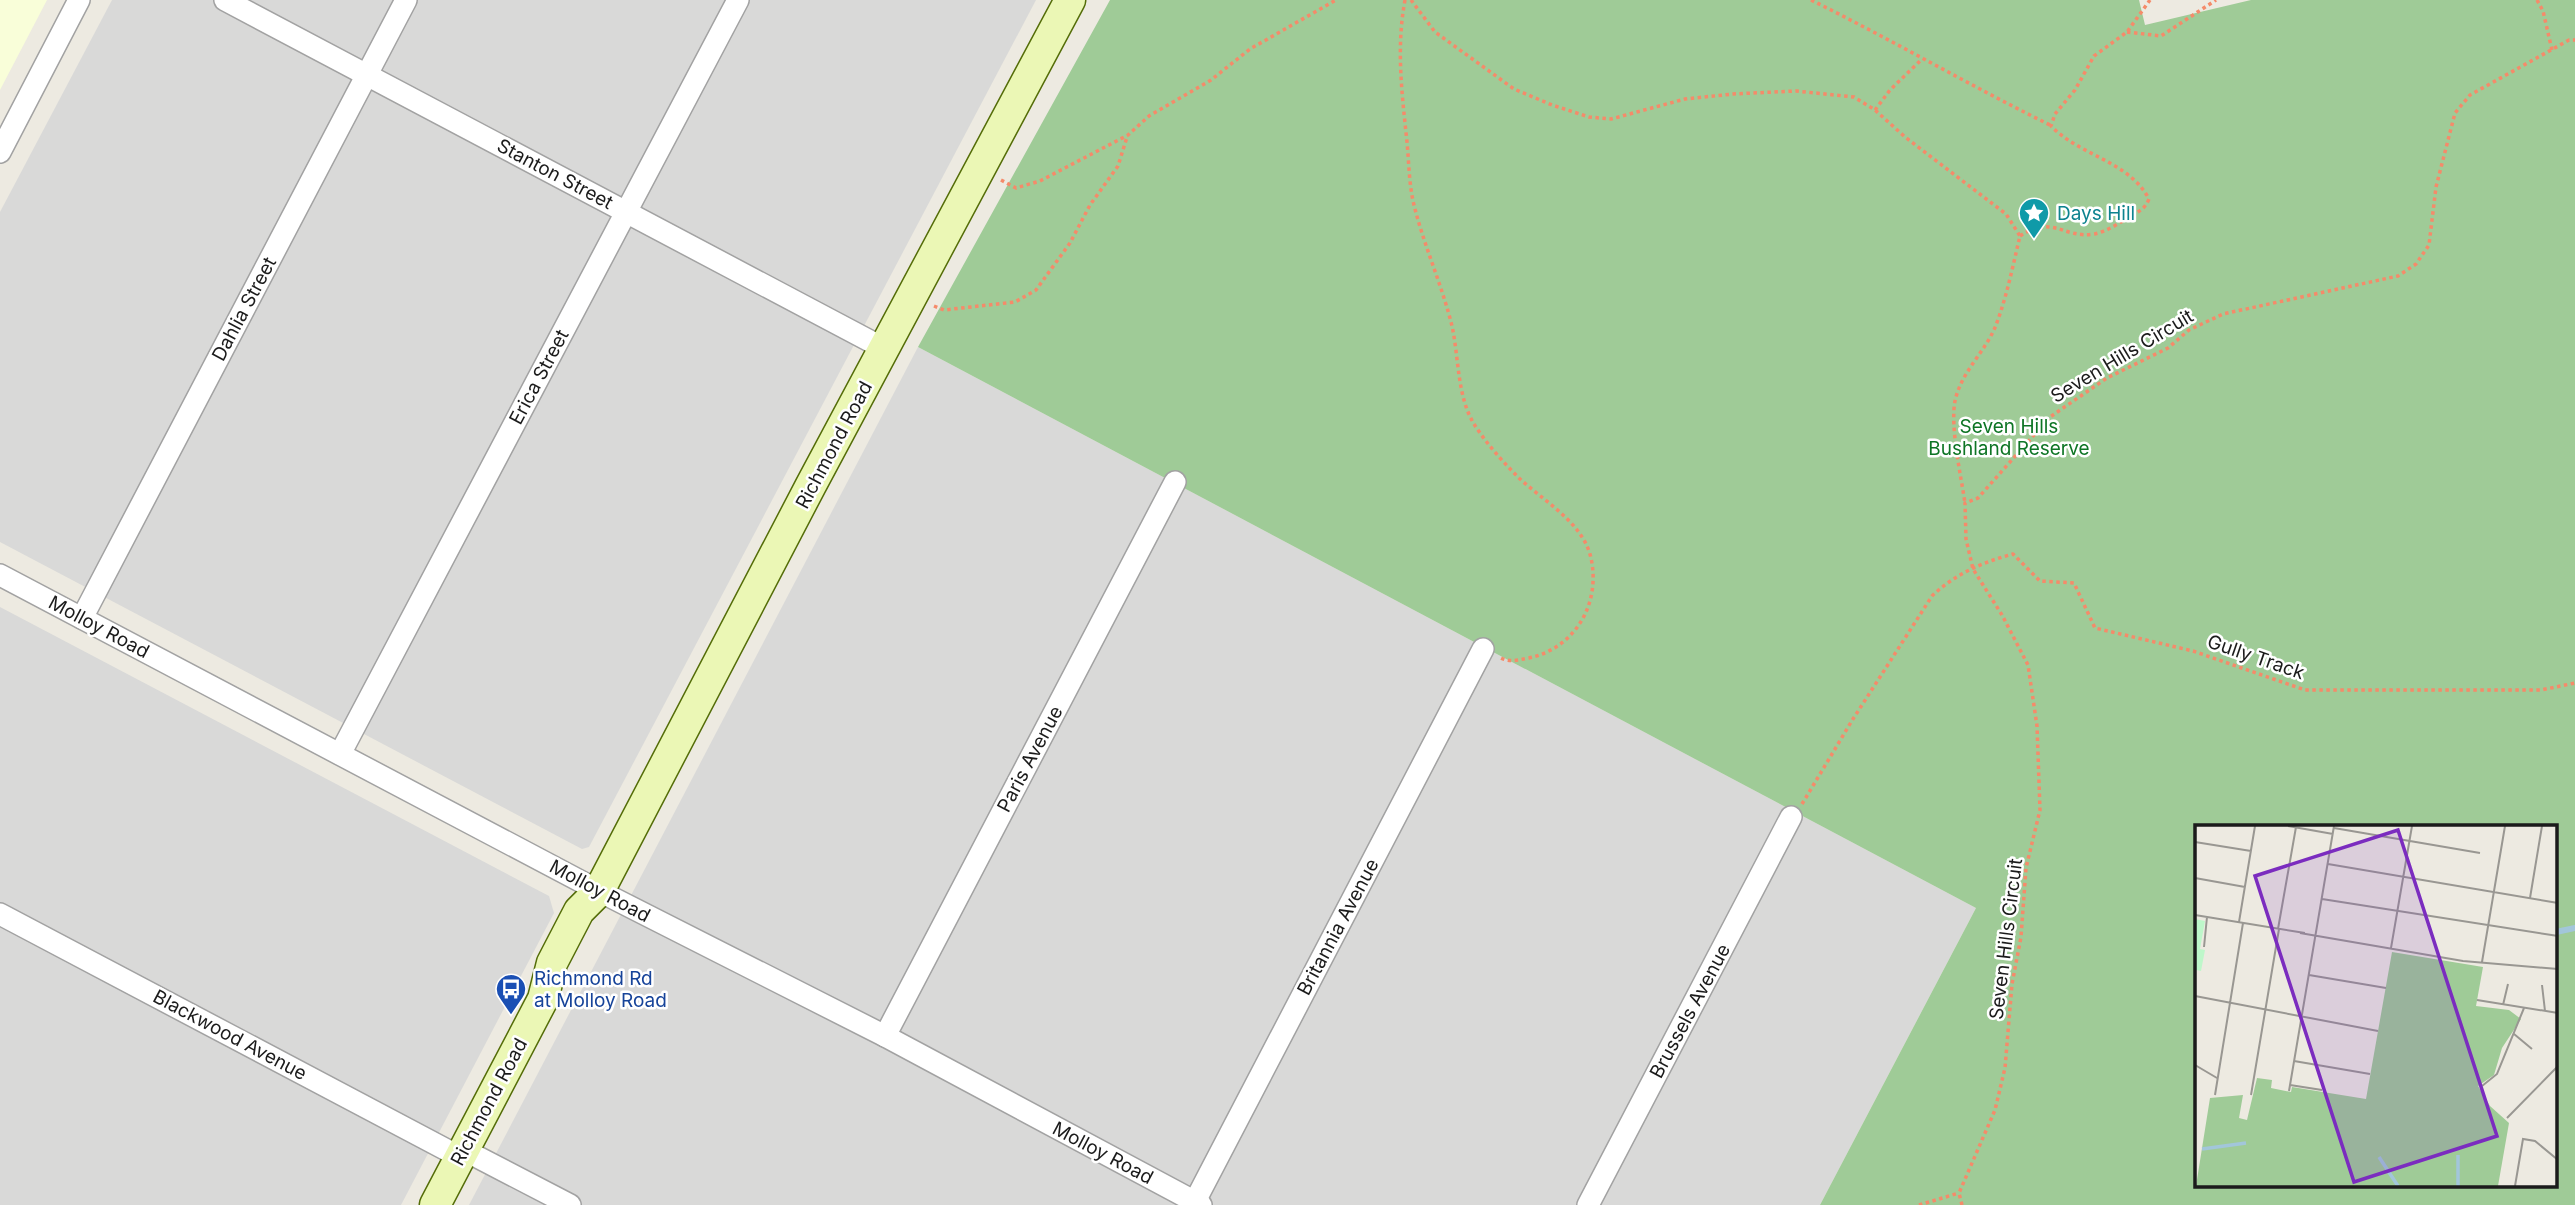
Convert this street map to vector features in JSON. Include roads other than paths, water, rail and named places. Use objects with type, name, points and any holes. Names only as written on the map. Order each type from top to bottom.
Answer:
[{"type":"main road","name":"Richmond Road","points":[[435,1205],[543,999],[567,972],[582,945],[595,918],[599,891],[1070,0]]},
{"type":"street","points":[[0,152],[79,0]]},
{"type":"street","name":"Stanton Street","points":[[225,0],[886,349]]},
{"type":"street","name":"Dahlia Street","points":[[82,618],[406,0]]},
{"type":"street","name":"Erica Street","points":[[340,754],[738,0]]},
{"type":"street","name":"Paris Avenue","points":[[885,1036],[1175,482]]},
{"type":"street","name":"Molloy Road","points":[[0,575],[599,891],[885,1036],[1196,1204]]},
{"type":"street","name":"Britannia Avenue","points":[[1196,1204],[1483,649]]},
{"type":"street","name":"Brussels Avenue","points":[[1588,1205],[1791,817]]},
{"type":"street","name":"Blackwood Avenue","points":[[0,914],[462,1153],[570,1205]]},
{"type":"waterway","points":[[2558,932],[2575,928]]},
{"type":"place","name":"Days Hill","points":[[2034,240]]},
{"type":"place","name":"Richmond Rd at Molloy Road","points":[[511,1016]]},
{"type":"park label","name":"Seven Hills Bushland Reserve","points":[[2009,437]]}]
